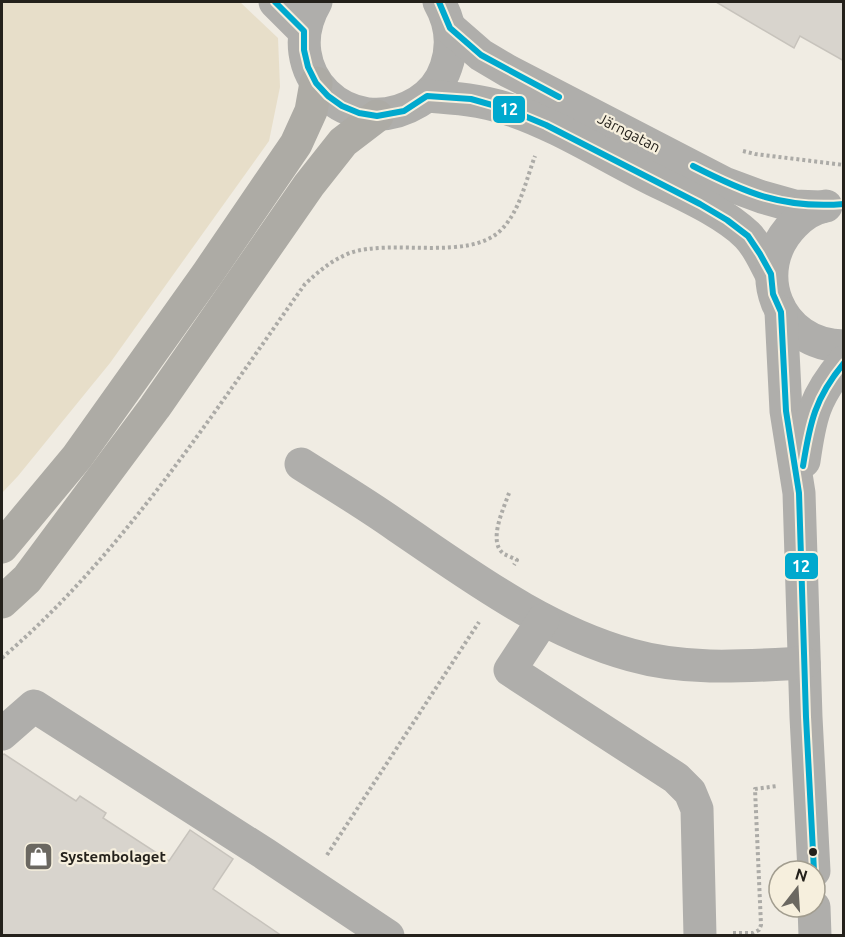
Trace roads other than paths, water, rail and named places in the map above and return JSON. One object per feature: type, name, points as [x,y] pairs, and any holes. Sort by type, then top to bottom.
[{"type":"highway","points":[[2,547],[77,457],[208,273],[296,144],[310,111],[316,83]]},
{"type":"highway","points":[[2,603],[27,579],[155,407],[309,185],[343,142],[376,116]]},
{"type":"street","points":[[275,2],[304,32]]},
{"type":"street","points":[[316,2],[309,13],[304,32],[304,50],[308,67],[316,83],[342,106],[359,113],[376,116],[404,111],[427,96],[443,77],[450,53],[444,15]]},
{"type":"street","name":"Järngatan","points":[[444,15],[481,55],[724,183],[794,206],[832,205]]},
{"type":"street","name":"Järngatan","points":[[427,96],[471,99],[510,110],[546,125],[727,220],[748,236],[771,274]]},
{"type":"street","points":[[832,205],[801,217],[785,233],[775,253],[771,274],[773,294],[781,312],[801,334],[828,346],[843,346]]},
{"type":"street","points":[[781,312],[786,411],[799,493],[812,859]]},
{"type":"street","points":[[799,493],[809,424],[815,404],[830,378],[843,362]]},
{"type":"street","points":[[301,464],[382,515],[497,594],[543,620],[596,643],[632,656],[674,664],[711,666],[804,663]]},
{"type":"street","points":[[543,620],[510,670],[676,778],[690,792],[697,809],[700,935]]},
{"type":"street","points":[[2,734],[34,706],[388,936]]},
{"type":"street","points":[[814,919],[815,936]]},
{"type":"place","name":"Systembolaget","points":[[39,857]]}]
